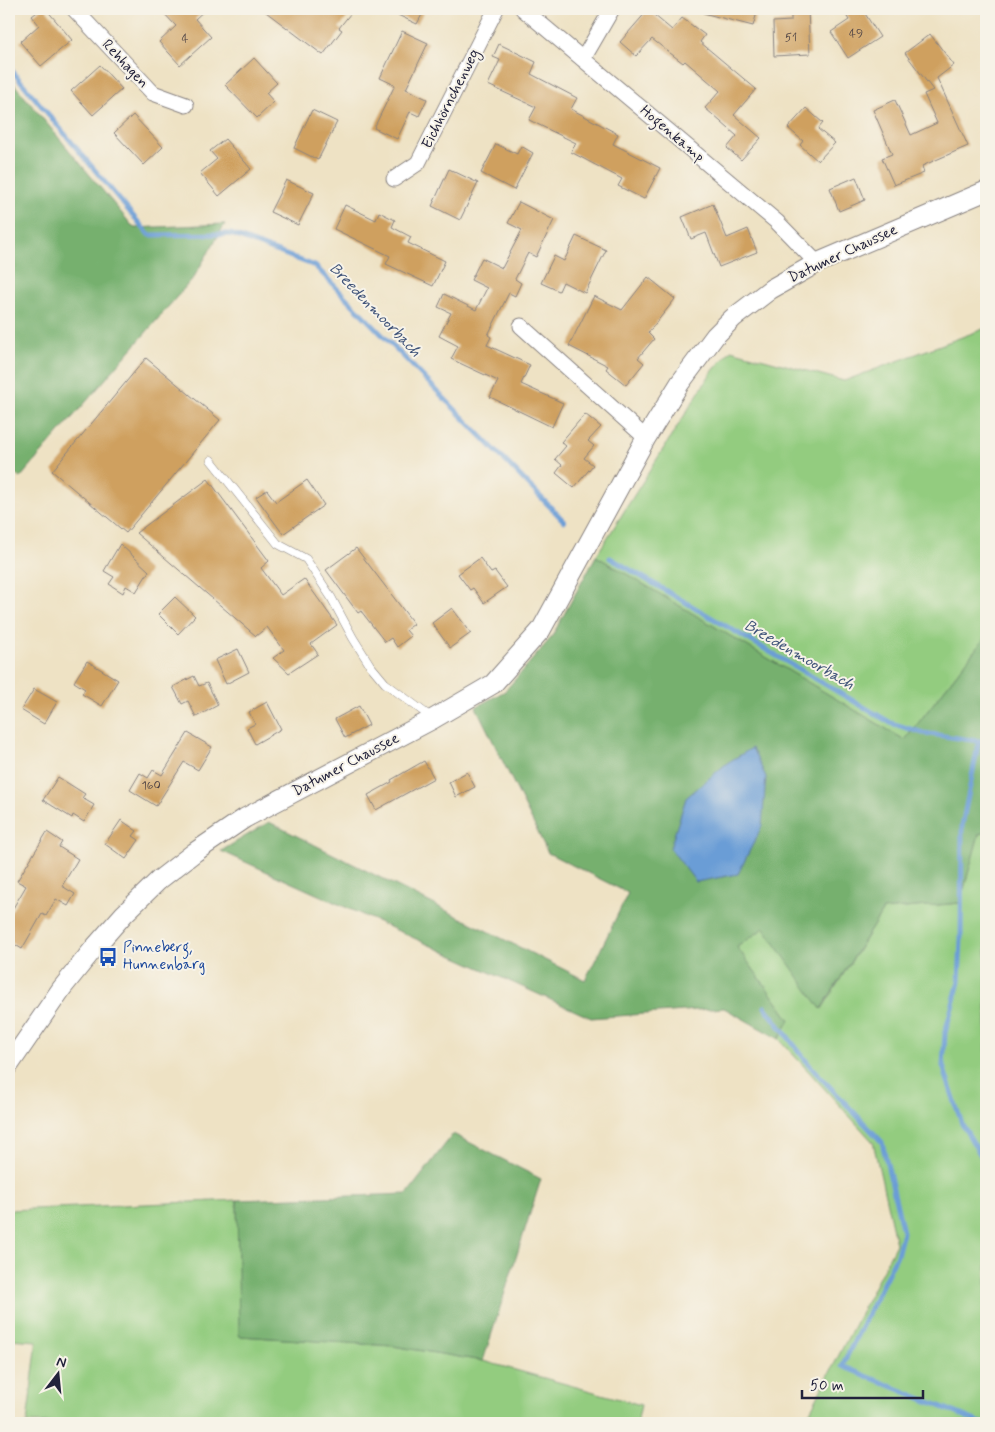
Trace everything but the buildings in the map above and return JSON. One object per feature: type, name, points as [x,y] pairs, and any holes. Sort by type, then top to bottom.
[{"type":"street","name":"Rehhagen","points":[[74,9],[153,93],[186,105]]},
{"type":"street","name":"Eichhörnchenweg","points":[[394,179],[418,163],[496,9]]},
{"type":"street","name":"Hogenkamp","points":[[523,9],[777,222],[817,263]]},
{"type":"street","points":[[583,59],[612,9]]},
{"type":"street","name":"Datumer Chaussee","points":[[9,1065],[62,988],[89,954],[124,914],[159,880],[195,852],[245,818],[434,719],[493,684],[540,630],[646,438],[680,382],[715,336],[733,318],[771,289],[817,263],[986,191]]},
{"type":"street","points":[[521,326],[646,438]]},
{"type":"lane","points":[[211,460],[278,544],[306,559],[331,597],[361,651],[385,683],[434,719]]},
{"type":"green space","points":[[9,78],[134,228],[225,224],[194,277],[20,478],[9,469]]},
{"type":"green space","points":[[986,328],[986,636],[905,740],[596,556],[711,373],[731,350],[844,381]]},
{"type":"green space","points":[[596,556],[905,740],[986,636],[986,832],[979,834],[960,903],[883,910],[821,1009],[764,928],[737,947],[790,1020],[779,1039],[724,1008],[591,1018],[221,851],[269,822],[585,980],[628,893],[548,853],[476,707],[505,691],[551,638]]},
{"type":"green space","points":[[986,832],[986,1423],[804,1423],[896,1244],[873,1142],[779,1039],[790,1020],[737,947],[764,928],[822,1009],[883,910],[960,903],[979,834]]},
{"type":"green space","points":[[453,1134],[541,1179],[483,1361],[393,1346],[239,1336],[237,1200],[407,1194]]},
{"type":"green space","points":[[237,1200],[240,1336],[393,1346],[483,1361],[641,1405],[637,1423],[27,1423],[37,1341],[9,1339],[9,1210]]},
{"type":"water","points":[[752,748],[766,777],[762,826],[738,874],[696,882],[670,848],[686,798],[727,763]]},
{"type":"waterway","name":"Breedenmoorbach","points":[[9,67],[149,235],[231,234],[315,266],[564,521]]},
{"type":"waterway","name":"Breedenmoorbach","points":[[610,558],[891,723],[923,733],[986,742]]},
{"type":"waterway","points":[[979,741],[962,826],[959,982],[945,1033],[943,1066],[962,1124],[986,1164]]},
{"type":"waterway","points":[[765,1007],[811,1067],[882,1142],[903,1232],[897,1255],[842,1366],[981,1423]]},
{"type":"place","name":"Pinneberg, Hunnenbarg","points":[[108,957]]}]
